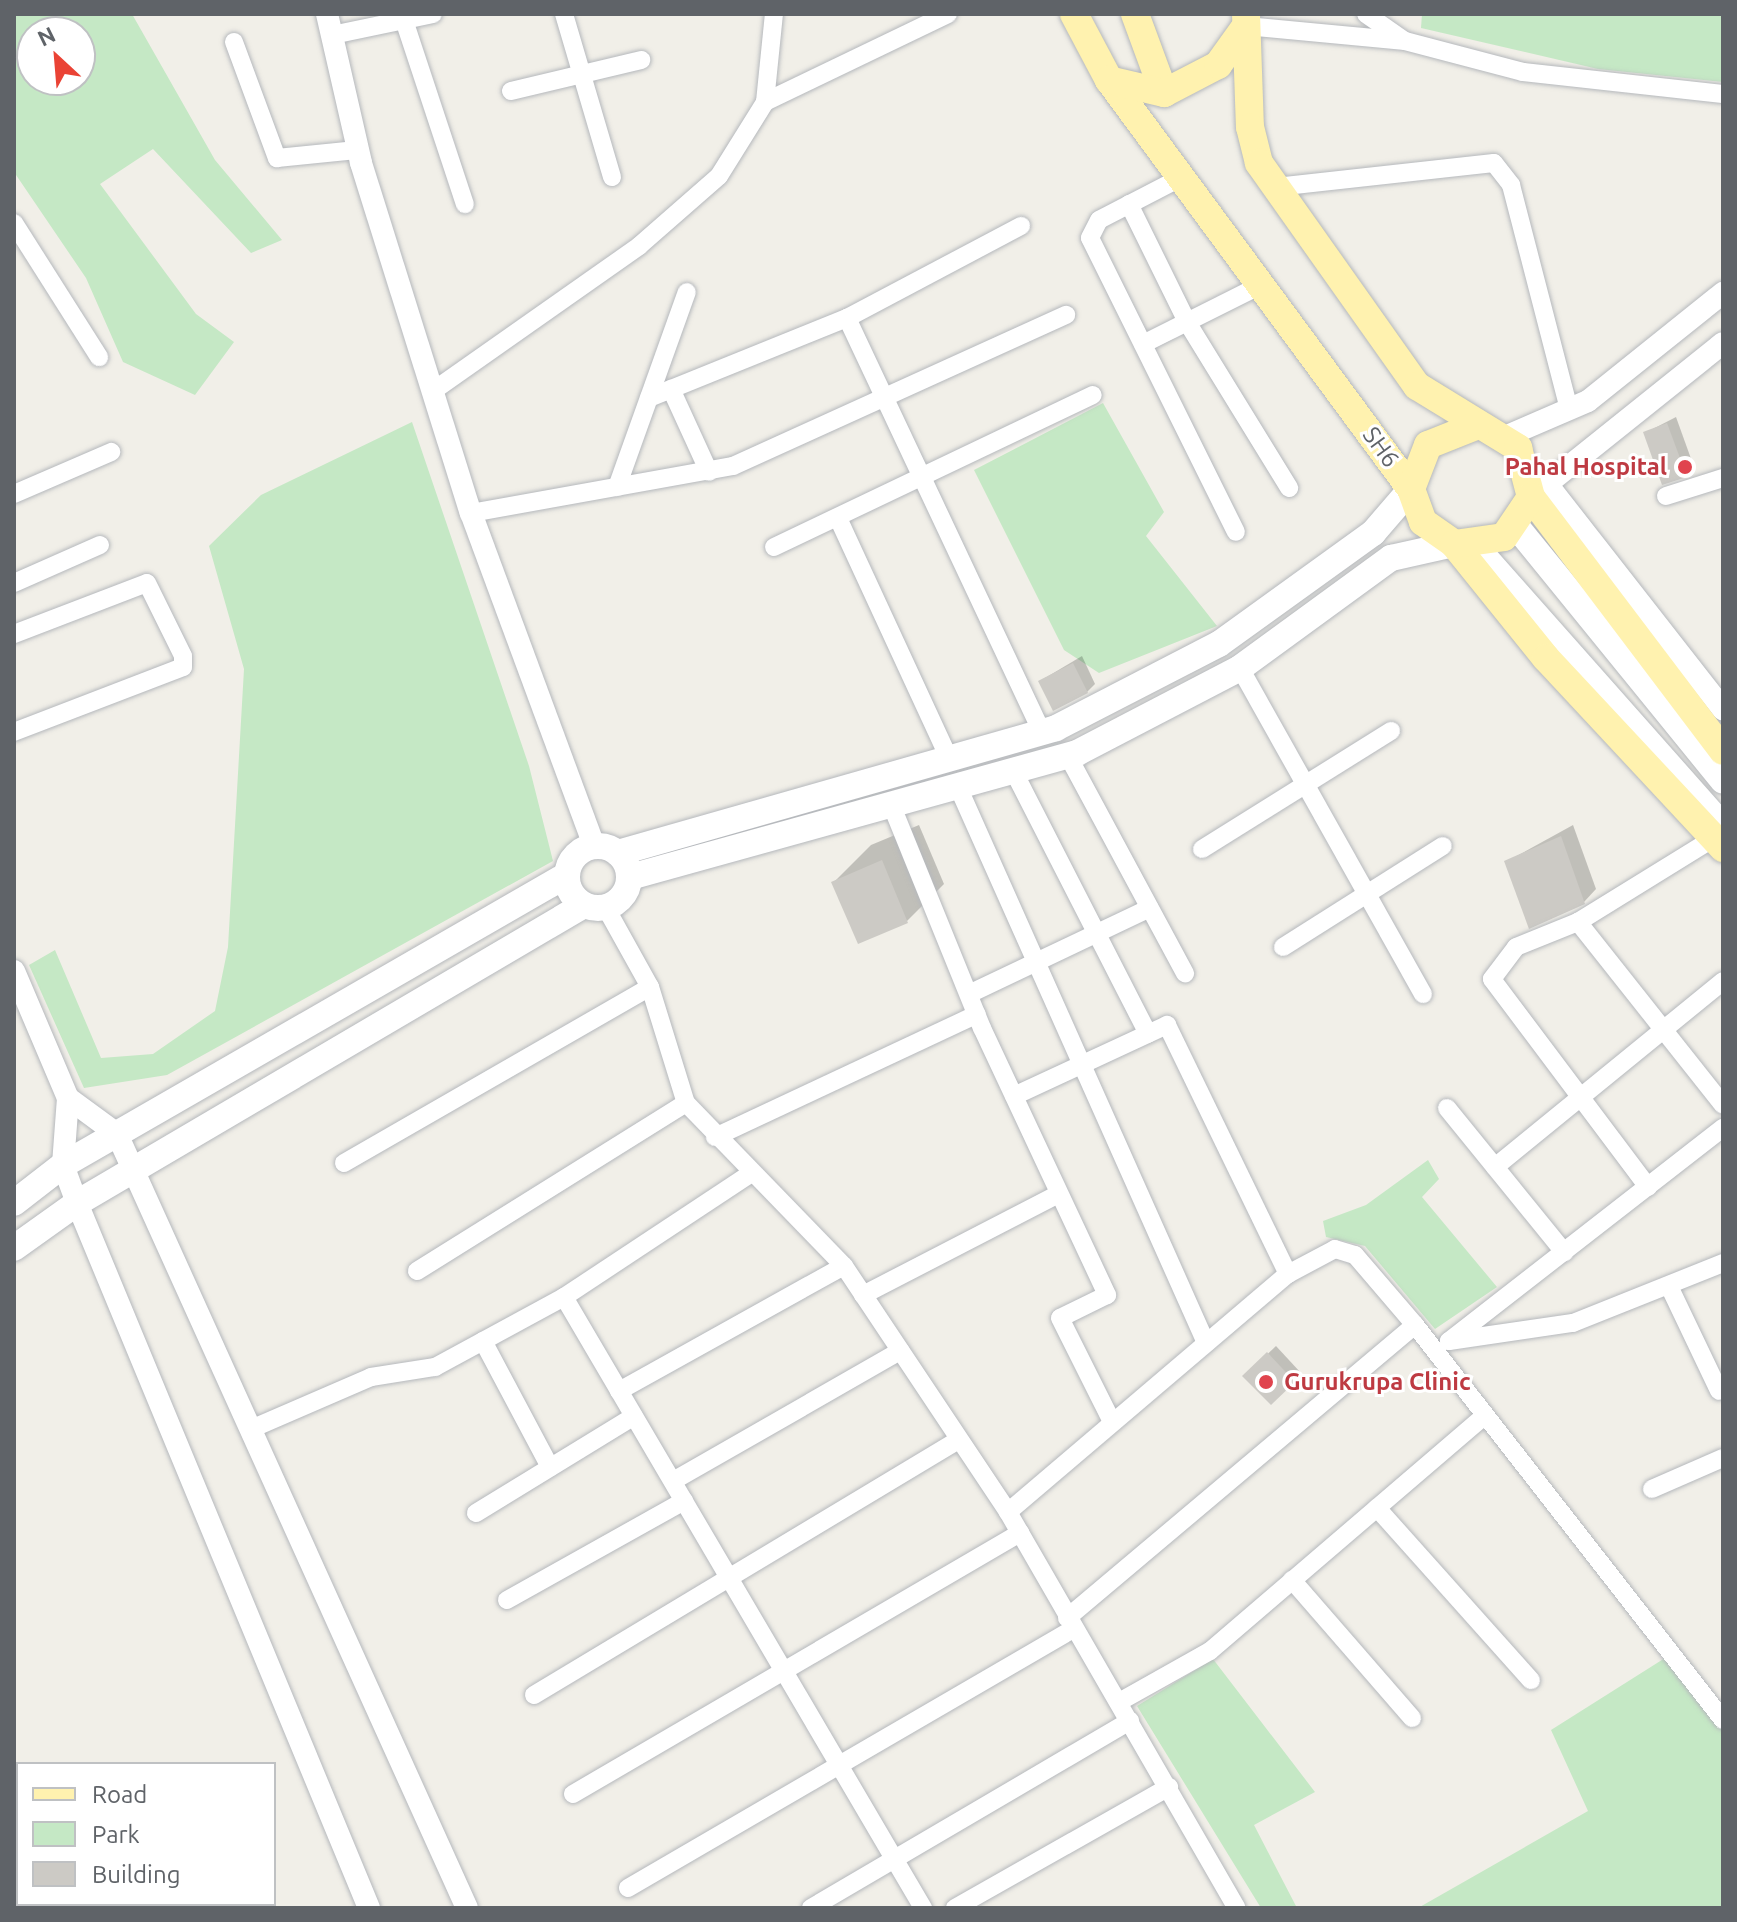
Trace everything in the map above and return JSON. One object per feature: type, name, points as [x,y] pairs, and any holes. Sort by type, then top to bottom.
[{"type":"main road","points":[[1063,14],[1086,42]]},
{"type":"main road","name":"SH6","points":[[1074,14],[1086,42],[1109,80],[1411,489],[1423,522],[1464,545],[1546,658],[1720,838]]},
{"type":"main road","points":[[1135,14],[1164,93]]},
{"type":"main road","points":[[1109,80],[1164,93],[1218,65],[1246,20]]},
{"type":"main road","points":[[1246,20],[1250,127],[1259,163],[1417,386],[1476,426],[1507,436],[1528,463],[1539,490],[1596,590],[1723,751]]},
{"type":"main road","points":[[14,1203],[63,1165],[567,875],[575,856],[1042,732],[1219,644],[1373,533],[1411,489],[1428,445],[1476,426]]},
{"type":"main road","points":[[630,877],[893,809],[1068,756],[1240,668],[1391,558],[1464,545],[1516,526],[1539,490]]},
{"type":"main road","points":[[1516,526],[1723,781]]},
{"type":"main road","points":[[606,849],[630,877]]},
{"type":"main road","points":[[567,875],[595,906]]},
{"type":"main road","points":[[14,1248],[77,1203],[595,906],[623,897],[630,877]]},
{"type":"street","points":[[433,14],[404,20],[329,24],[357,150],[471,513],[606,849]]},
{"type":"street","points":[[564,14],[612,177]]},
{"type":"street","points":[[433,391],[686,210],[747,138],[765,102],[774,14]]},
{"type":"street","points":[[765,102],[948,14]]},
{"type":"street","points":[[1366,14],[1405,41]]},
{"type":"street","points":[[404,20],[465,204]]},
{"type":"street","points":[[1246,20],[1405,41],[1523,72],[1723,94]]},
{"type":"street","points":[[234,42],[277,158],[357,150]]},
{"type":"street","points":[[511,91],[641,60]]},
{"type":"street","points":[[1276,187],[1494,163],[1511,185],[1569,410]]},
{"type":"street","points":[[1182,177],[1094,224],[1090,238],[1236,532]]},
{"type":"street","points":[[1129,204],[1187,322],[1289,488]]},
{"type":"street","points":[[14,223],[99,357]]},
{"type":"street","points":[[649,398],[847,318],[1021,226]]},
{"type":"street","points":[[1143,344],[1261,285]]},
{"type":"street","points":[[617,487],[687,292]]},
{"type":"street","points":[[1507,436],[1569,410],[1723,293]]},
{"type":"street","points":[[471,513],[709,472],[886,399],[1066,315]]},
{"type":"street","points":[[847,318],[1042,732]]},
{"type":"street","points":[[1723,343],[1539,490],[1723,709]]},
{"type":"street","points":[[671,389],[709,472]]},
{"type":"street","points":[[774,547],[1093,395]]},
{"type":"street","points":[[14,494],[111,452]]},
{"type":"street","points":[[1666,496],[1723,478]]},
{"type":"street","points":[[838,518],[949,758]]},
{"type":"street","points":[[14,583],[100,545]]},
{"type":"street","points":[[14,634],[147,583],[183,656],[183,667],[14,732]]},
{"type":"street","points":[[1240,668],[1423,994]]},
{"type":"street","points":[[1202,849],[1307,790],[1391,731]]},
{"type":"street","points":[[1068,756],[1185,973]]},
{"type":"street","points":[[1014,772],[1148,1034]]},
{"type":"street","points":[[959,789],[1039,962],[1206,1343]]},
{"type":"street","points":[[893,809],[977,1014],[1107,1295],[1060,1318],[1112,1422]]},
{"type":"street","points":[[1648,1187],[1492,979],[1516,947],[1578,922],[1720,838]]},
{"type":"street","points":[[1283,947],[1365,891],[1443,846]]},
{"type":"street","points":[[595,906],[650,987],[686,1103],[715,1137],[844,1266],[1008,1512],[1070,1624],[1169,1787],[1229,1905]]},
{"type":"street","points":[[969,994],[1150,908]]},
{"type":"street","points":[[1578,922],[1723,1105]]},
{"type":"street","points":[[14,971],[68,1098],[63,1165],[77,1203],[369,1908]]},
{"type":"street","points":[[1495,1167],[1723,981]]},
{"type":"street","points":[[344,1163],[650,987]]},
{"type":"street","points":[[715,1137],[977,1014]]},
{"type":"street","points":[[1014,1096],[1083,1067],[1167,1025],[1288,1274]]},
{"type":"street","points":[[68,1098],[117,1134],[467,1908]]},
{"type":"street","points":[[417,1271],[686,1103]]},
{"type":"street","points":[[1447,1108],[1564,1252]]},
{"type":"street","points":[[1449,1341],[1723,1128]]},
{"type":"street","points":[[251,1429],[371,1377],[435,1367],[564,1297],[751,1173]]},
{"type":"street","points":[[863,1295],[1059,1194]]},
{"type":"street","points":[[1008,1512],[1288,1274],[1335,1249],[1355,1255],[1415,1325],[1483,1417],[1723,1720]]},
{"type":"street","points":[[1427,1341],[1449,1341],[1573,1323],[1723,1263]]},
{"type":"street","points":[[619,1391],[844,1266]]},
{"type":"street","points":[[1669,1286],[1719,1391]]},
{"type":"street","points":[[564,1297],[923,1908]]},
{"type":"street","points":[[628,1888],[841,1768],[1070,1624],[1415,1325]]},
{"type":"street","points":[[483,1341],[550,1467]]},
{"type":"street","points":[[673,1481],[900,1351]]},
{"type":"street","points":[[476,1513],[634,1416]]},
{"type":"street","points":[[1119,1702],[1210,1651],[1483,1417]]},
{"type":"street","points":[[534,1695],[959,1440]]},
{"type":"street","points":[[1652,1489],[1723,1458]]},
{"type":"street","points":[[507,1600],[684,1501]]},
{"type":"street","points":[[1377,1508],[1531,1680]]},
{"type":"street","points":[[573,1794],[1020,1533]]},
{"type":"street","points":[[1292,1580],[1412,1718]]},
{"type":"street","points":[[811,1908],[1130,1721]]},
{"type":"street","points":[[955,1908],[1169,1787]]},
{"type":"green space","points":[[14,14],[132,14],[215,160],[282,240],[251,253],[153,149],[100,184],[196,314],[234,342],[195,395],[123,362],[86,278],[14,172]]},
{"type":"green space","points":[[1422,14],[1723,14],[1723,82],[1598,69],[1421,28]]},
{"type":"green space","points":[[1103,403],[1164,512],[1146,536],[1217,626],[1099,673],[1064,650],[974,470]]},
{"type":"green space","points":[[412,422],[529,766],[553,861],[167,1075],[84,1088],[29,965],[55,950],[101,1058],[153,1054],[215,1011],[228,947],[244,669],[209,546],[261,495]]},
{"type":"green space","points":[[1428,1160],[1439,1179],[1422,1197],[1497,1287],[1435,1329],[1365,1246],[1326,1237],[1323,1221],[1366,1205]]},
{"type":"green space","points":[[1665,1658],[1723,1731],[1723,1908],[1418,1908],[1588,1811],[1551,1730]]},
{"type":"green space","points":[[1213,1659],[1315,1792],[1254,1825],[1297,1908],[1261,1908],[1137,1706]]},
{"type":"green space","points":[[16,1870],[16,1906],[185,1908],[14,1908]]},
{"type":"building","points":[[1667,423],[1687,477],[1662,485],[1643,432]]},
{"type":"building","points":[[1073,663],[1088,693],[1053,711],[1038,681]]},
{"type":"building","points":[[1561,836],[1585,904],[1529,929],[1504,861]]},
{"type":"building","points":[[882,860],[908,923],[858,944],[831,882]]},
{"type":"building","points":[[1267,1352],[1295,1382],[1271,1405],[1242,1376]]},
{"type":"place","name":"Pahal Hospital","points":[[1685,467]]},
{"type":"place","name":"Gurukrupa Clinic","points":[[1266,1382]]}]
